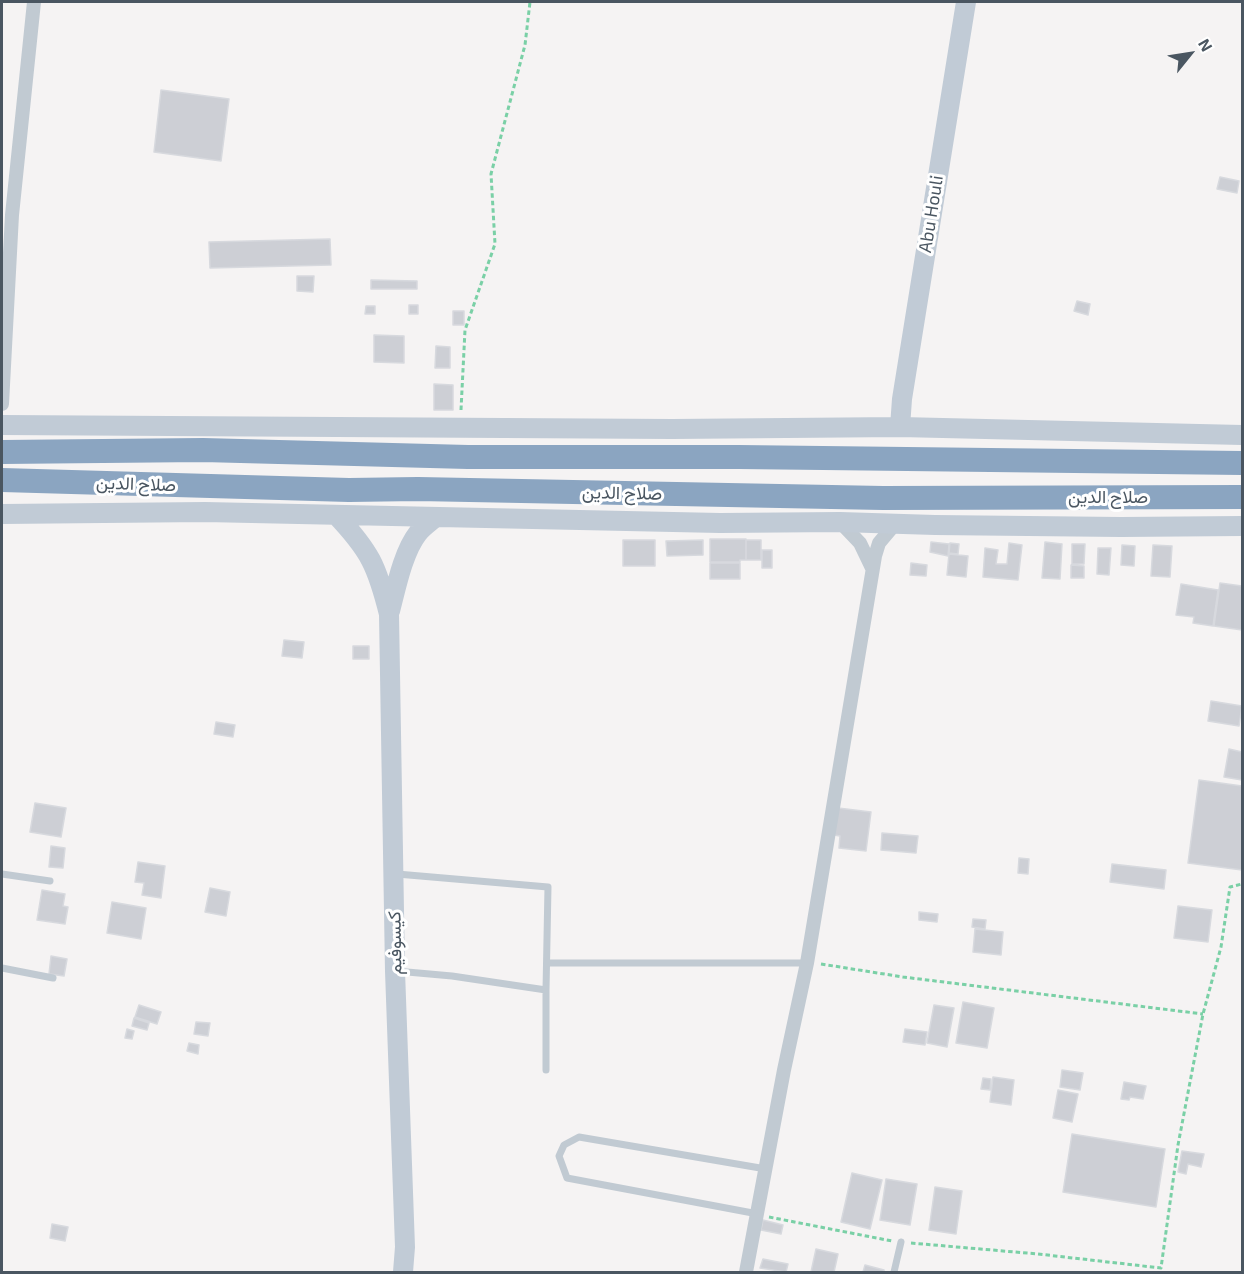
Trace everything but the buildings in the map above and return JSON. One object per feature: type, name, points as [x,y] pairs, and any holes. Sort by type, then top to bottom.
[{"type":"highway","name":"صلاح الدين","points":[[2,452],[203,450],[468,457],[761,457],[1242,463]]},
{"type":"highway","name":"صلاح الدين","points":[[2,480],[349,490],[418,489],[883,498],[1242,497]]},
{"type":"main road","name":"Abu Houli","points":[[900,428],[903,387],[966,2]]},
{"type":"main road","points":[[2,425],[900,428],[1242,435]]},
{"type":"main road","points":[[2,514],[205,512],[720,523],[1242,526]]},
{"type":"main road","name":"كيسوفيم","points":[[336,515],[368,552],[380,577],[389,614],[395,971],[405,1247],[403,1272]]},
{"type":"main road","name":"كيسوفيم","points":[[389,614],[400,573],[413,541],[418,532],[436,517]]},
{"type":"street","points":[[2,404],[7,215],[34,2]]},
{"type":"street","points":[[840,522],[860,543],[873,568]]},
{"type":"street","points":[[746,1272],[784,1070],[807,963],[873,568],[879,543],[895,524]]},
{"type":"lane","points":[[2,874],[50,881]]},
{"type":"lane","points":[[393,874],[549,887],[546,1070]]},
{"type":"lane","points":[[547,963],[807,963]]},
{"type":"lane","points":[[2,968],[53,978]]},
{"type":"lane","points":[[395,971],[452,976],[546,990]]},
{"type":"lane","points":[[758,1214],[567,1178],[559,1156],[564,1145],[579,1137],[766,1168]]},
{"type":"lane","points":[[894,1272],[901,1242]]},
{"type":"path","points":[[464,427],[460,403],[465,330],[495,244],[491,174],[525,45],[530,2]]},
{"type":"path","points":[[758,1214],[901,1242],[1161,1268],[1178,1146],[1203,1014],[1221,947],[1230,886],[1242,884]]},
{"type":"path","points":[[807,963],[1203,1014]]}]
